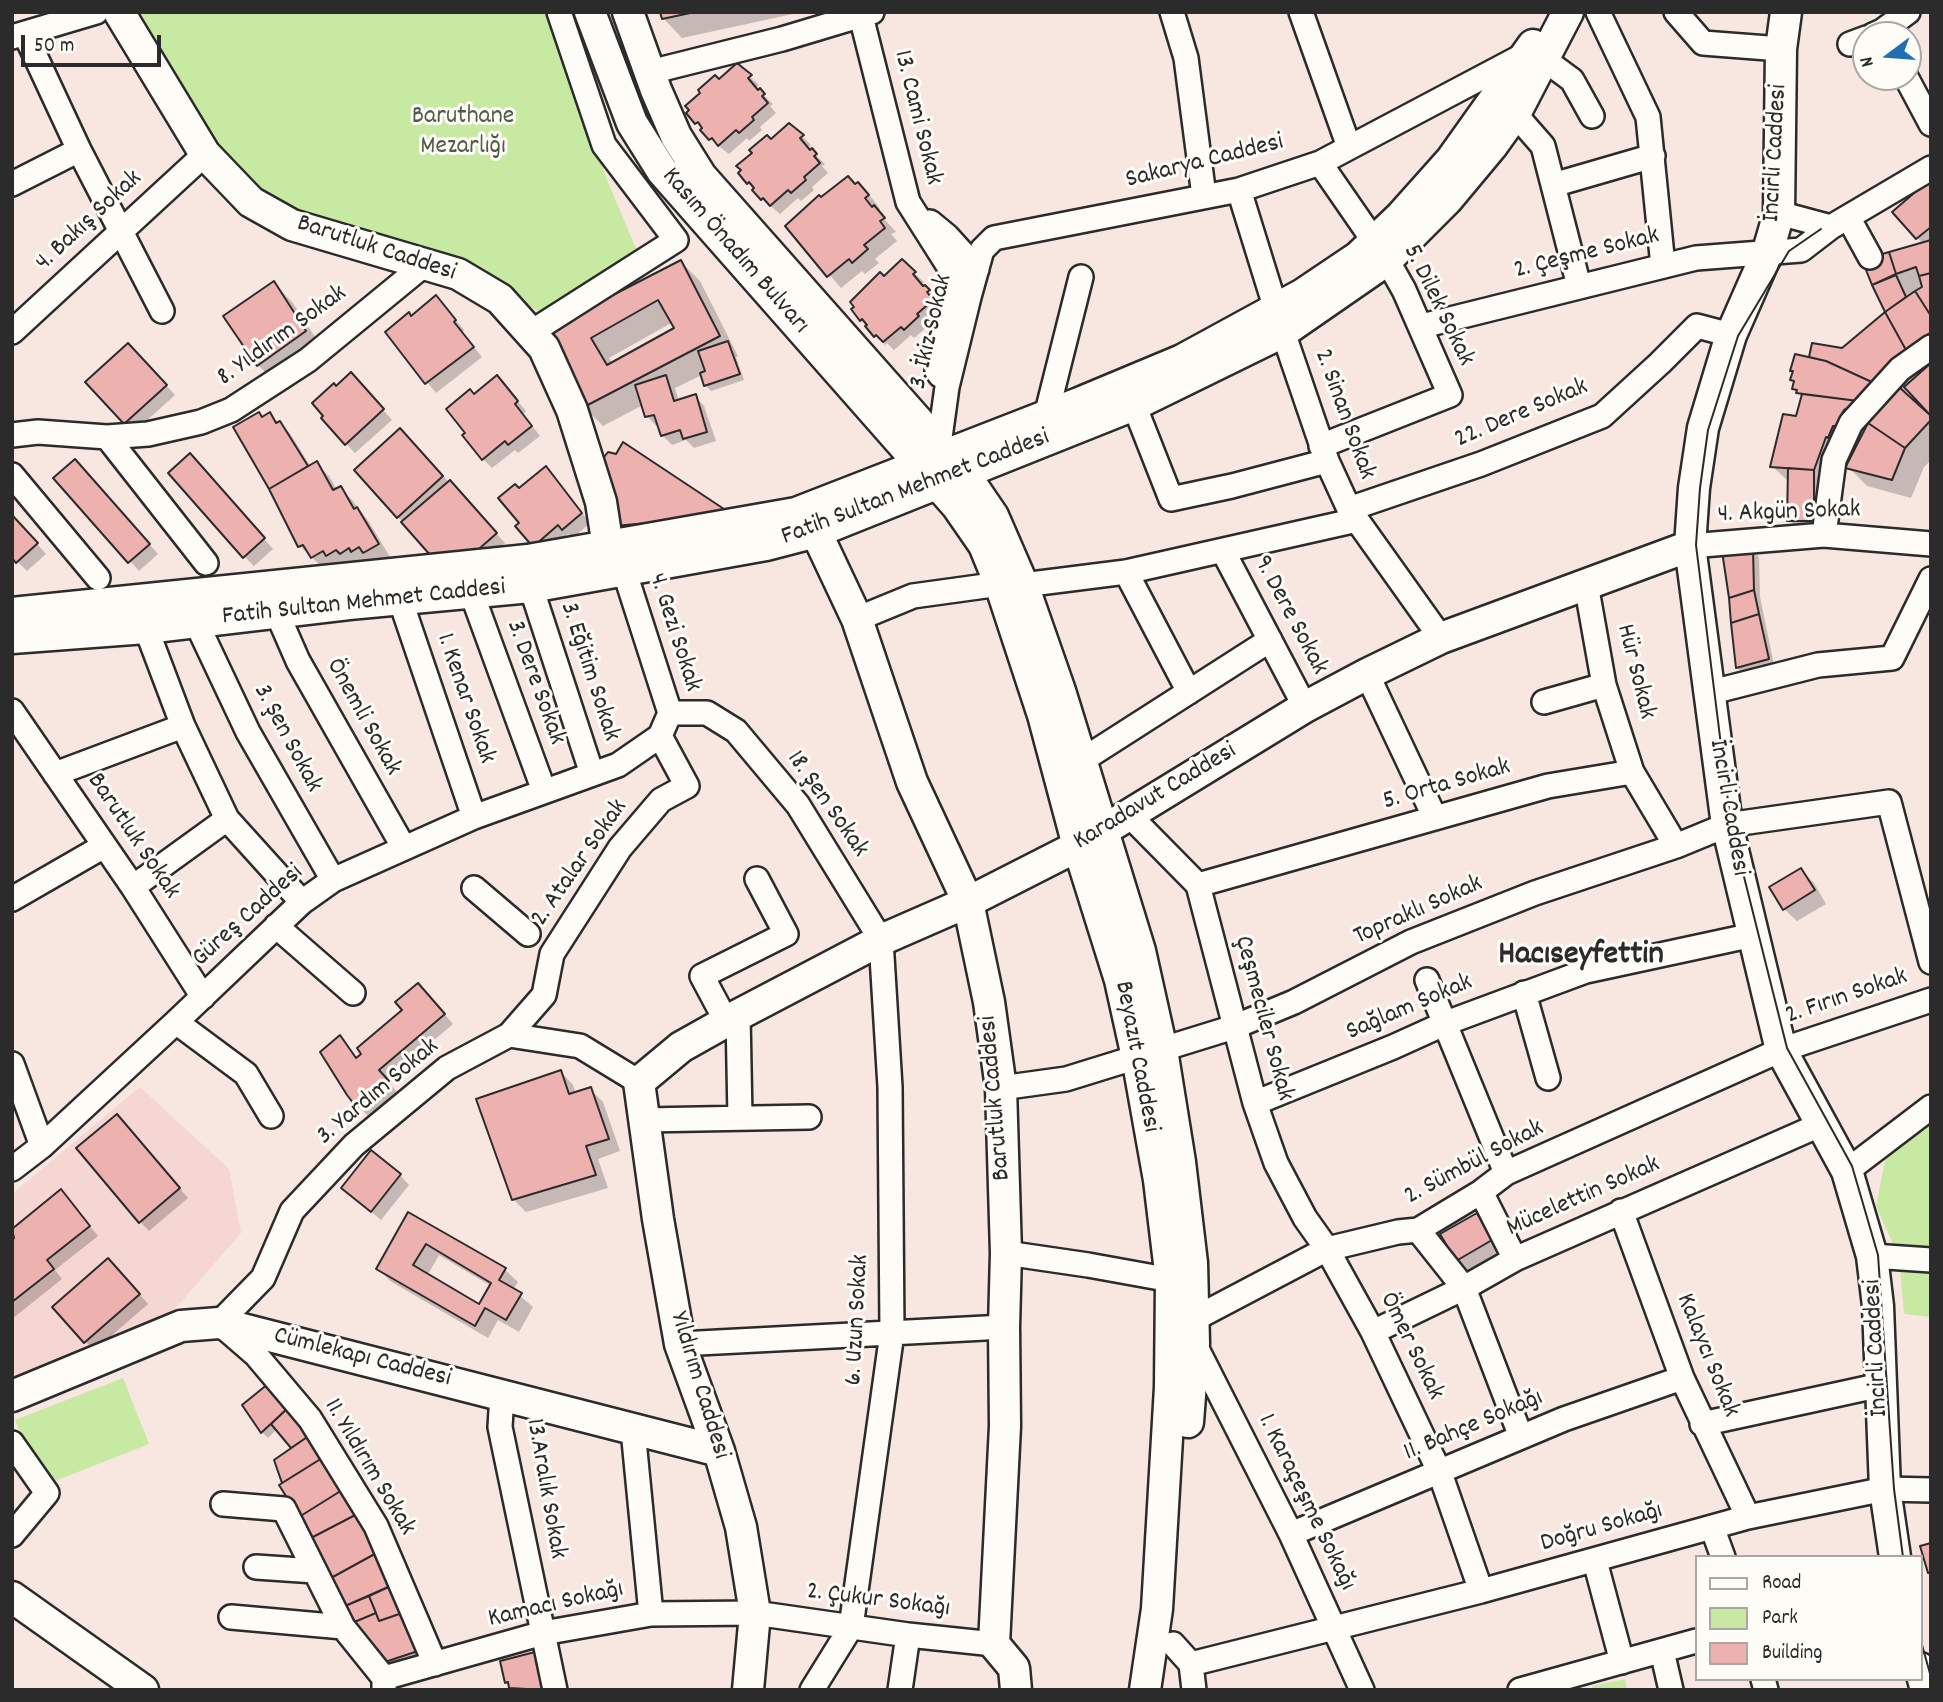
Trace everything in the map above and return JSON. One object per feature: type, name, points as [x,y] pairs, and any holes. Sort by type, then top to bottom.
[{"type":"main road","name":"Barutluk Caddesi","points":[[119,12],[205,154],[251,202],[292,225],[458,274],[500,299],[544,348],[572,410],[616,558]]},
{"type":"main road","name":"Kasım Önadım Bulvarı","points":[[590,12],[632,123],[662,171],[941,464]]},
{"type":"main road","name":"Kasım Önadım Bulvarı","points":[[628,12],[676,136],[701,176],[941,464]]},
{"type":"main road","points":[[1777,12],[1781,50]]},
{"type":"main road","points":[[1781,50],[1786,12]]},
{"type":"main road","name":"Fatih Sultan Mehmet Caddesi","points":[[1381,251],[1451,160],[1537,56],[1565,16]]},
{"type":"main road","name":"İncirli Caddesi","points":[[1781,50],[1779,214],[1768,251],[1731,335],[1703,428],[1694,488],[1690,545],[1727,825],[1781,1050],[1847,1171],[1872,1256],[1878,1306],[1885,1489],[1895,1555]]},
{"type":"main road","name":"Fatih Sultan Mehmet Caddesi","points":[[12,638],[146,628],[531,587],[616,558],[796,513],[941,464],[1134,405],[1279,321],[1336,272],[1381,251],[1447,200],[1515,114],[1537,56]]},
{"type":"main road","name":"Fatih Sultan Mehmet Caddesi","points":[[12,612],[528,560],[616,558],[766,545],[816,532],[941,464],[1046,416],[1279,321]]},
{"type":"main road","name":"Beyazıt Caddesi","points":[[941,464],[993,516],[1043,715],[1090,839],[1140,951],[1159,1180],[1171,1280],[1170,1387],[1162,1539],[1157,1609],[1145,1690]]},
{"type":"main road","name":"Barutluk Caddesi","points":[[816,532],[857,619],[912,782],[968,902],[989,1002],[1001,1088],[1006,1253],[1005,1426],[994,1644]]},
{"type":"main road","name":"Karadavut Caddesi","points":[[639,1082],[681,1047],[732,1018],[881,940],[968,902],[1090,839],[1305,707],[1367,674],[1441,638],[1690,545]]},
{"type":"main road","name":"Beyazıt Caddesi","points":[[1012,584],[1060,691],[1081,761],[1090,839]]},
{"type":"main road","name":"Beyazıt Caddesi","points":[[1149,1054],[1181,1161],[1192,1263],[1194,1331],[1182,1654],[1164,1690]]},
{"type":"main road","name":"Yıldırım Caddesi","points":[[639,1082],[658,1219],[680,1344],[719,1451],[741,1527],[755,1614],[748,1690]]},
{"type":"main road","name":"Cümlekapı Caddesi","points":[[12,1396],[181,1326],[219,1323],[719,1451]]},
{"type":"main road","points":[[12,1597],[143,1690]]},
{"type":"main road","points":[[994,1644],[1014,1668],[1016,1690]]},
{"type":"street","points":[[96,12],[18,35],[162,311]]},
{"type":"street","points":[[530,333],[676,240],[604,145],[559,12]]},
{"type":"street","points":[[1172,12],[1186,58],[1204,196]]},
{"type":"street","points":[[1301,12],[1349,147]]},
{"type":"street","points":[[1598,12],[1648,117],[1663,266]]},
{"type":"street","points":[[1676,12],[1703,43],[1781,50]]},
{"type":"street","points":[[650,72],[782,39],[865,13]]},
{"type":"street","name":"13. Cami Sokak","points":[[865,13],[908,202],[953,273],[959,292],[941,341],[937,371],[947,387]]},
{"type":"street","points":[[1537,56],[1572,80],[1592,116]]},
{"type":"street","name":"Sakarya Caddesi","points":[[994,238],[1239,190],[1320,163],[1537,56]]},
{"type":"street","points":[[1913,91],[1931,124]]},
{"type":"street","points":[[1515,114],[1543,146],[1579,286]]},
{"type":"street","points":[[12,184],[79,150]]},
{"type":"street","name":"4. Bakış Sokak","points":[[12,332],[205,154]]},
{"type":"street","points":[[1553,185],[1653,156]]},
{"type":"street","name":"5. Dilek Sokak","points":[[1320,163],[1381,251],[1422,326],[1450,395],[1324,454]]},
{"type":"street","name":"2. Çeşme Sokak","points":[[1422,326],[1696,258],[1801,250],[1840,222],[1931,169]]},
{"type":"street","name":"2. Sinan Sokak","points":[[1239,190],[1324,454],[1353,514],[1441,638]]},
{"type":"street","points":[[908,202],[947,236],[976,269]]},
{"type":"street","points":[[1779,214],[1840,222],[1870,257]]},
{"type":"street","name":"3. İkiz Sokak","points":[[941,464],[947,387],[976,269],[982,250],[994,238]]},
{"type":"street","name":"8. Yıldırım Sokak","points":[[12,435],[38,432],[107,437],[148,434],[201,422],[231,410],[308,360],[425,264]]},
{"type":"street","points":[[1046,416],[1082,277]]},
{"type":"street","name":"22. Dere Sokak","points":[[857,619],[913,596],[1126,572],[1223,551],[1353,514],[1602,416],[1697,326],[1731,335]]},
{"type":"street","points":[[1824,536],[1834,460],[1852,423],[1900,369],[1931,346]]},
{"type":"street","points":[[1134,405],[1171,499],[1232,486],[1324,454]]},
{"type":"street","points":[[107,437],[206,563]]},
{"type":"street","points":[[12,475],[98,578]]},
{"type":"street","name":"4. Akgün Sokak","points":[[1690,545],[1824,536],[1931,544]]},
{"type":"street","name":"9. Dere Sokak","points":[[1223,551],[1305,707]]},
{"type":"street","name":"4. Gezi Sokak","points":[[616,558],[670,713]]},
{"type":"street","points":[[1126,572],[1189,692]]},
{"type":"street","points":[[1708,693],[1818,665],[1892,658],[1931,579]]},
{"type":"street","name":"Hür Sokak","points":[[1586,584],[1604,685],[1632,772]]},
{"type":"street","name":"3. Eğitim Sokak","points":[[531,587],[592,774]]},
{"type":"street","name":"3. Dere Sokak","points":[[472,594],[544,791]]},
{"type":"street","name":"1. Kenar Sokak","points":[[400,599],[474,817]]},
{"type":"street","name":"Önemli Sokak","points":[[276,613],[298,661],[404,848]]},
{"type":"street","name":"3. Şen Sokak","points":[[196,622],[248,732],[333,880]]},
{"type":"street","points":[[146,628],[183,726],[227,819],[302,902]]},
{"type":"street","points":[[1081,761],[1270,640]]},
{"type":"street","points":[[1367,674],[1435,818]]},
{"type":"street","points":[[1544,702],[1604,685]]},
{"type":"street","name":"Barutluk Sokak","points":[[12,711],[133,887],[203,997]]},
{"type":"street","points":[[660,736],[670,713]]},
{"type":"street","name":"18. Şen Sokak","points":[[670,713],[707,713],[736,731],[798,805],[881,940]]},
{"type":"street","points":[[55,774],[183,726]]},
{"type":"street","name":"Güreş Caddesi","points":[[12,1169],[42,1146],[302,902],[333,880],[474,817],[618,765],[660,736]]},
{"type":"street","name":"2. Atalar Sokak","points":[[509,1035],[544,995],[552,954],[620,848],[661,800],[687,786],[660,736]]},
{"type":"street","points":[[1632,772],[1676,846]]},
{"type":"street","name":"5. Orta Sokak","points":[[1198,886],[1548,786],[1632,772]]},
{"type":"street","name":"Topraklı Sokak","points":[[1001,1088],[1066,1079],[1234,1027],[1294,1002],[1411,942],[1535,893],[1676,846],[1727,825],[1889,802],[1931,962]]},
{"type":"street","name":"Çeşmeciler Sokak","points":[[1130,816],[1198,886],[1255,1103],[1276,1163],[1305,1218],[1327,1249]]},
{"type":"street","points":[[133,887],[227,819]]},
{"type":"street","points":[[12,899],[104,846]]},
{"type":"street","points":[[740,1118],[732,1018],[702,976],[786,933],[757,879]]},
{"type":"street","name":"2. Atalar Sokak","points":[[474,888],[528,934]]},
{"type":"street","points":[[276,926],[353,993]]},
{"type":"street","name":"Sağlam Sokak","points":[[1255,1103],[1446,1023],[1586,971],[1753,935]]},
{"type":"street","name":"6. Uzun Sokak","points":[[812,1690],[851,1627],[892,1333],[890,1087],[881,940]]},
{"type":"street","points":[[1427,980],[1507,1173]]},
{"type":"street","points":[[1524,993],[1548,1078]]},
{"type":"street","name":"2. Fırın Sokak","points":[[1781,1050],[1931,1000]]},
{"type":"street","points":[[176,1022],[246,1074],[271,1116]]},
{"type":"street","points":[[509,1035],[580,1046],[639,1082]]},
{"type":"street","name":"3. Yardım Sokak","points":[[219,1323],[264,1278],[292,1211],[354,1145],[447,1068],[509,1035]]},
{"type":"street","name":"2. Sümbül Sokak","points":[[1194,1331],[1327,1249],[1398,1232],[1418,1230],[1507,1173],[1781,1050]]},
{"type":"street","points":[[12,1064],[42,1146]]},
{"type":"street","points":[[1847,1171],[1931,1107]]},
{"type":"street","points":[[644,1120],[809,1118]]},
{"type":"street","name":"Mücelettin Sokak","points":[[1373,1332],[1464,1288],[1515,1259],[1822,1124]]},
{"type":"street","points":[[1481,1192],[1515,1259]]},
{"type":"street","name":"Kalaycı Sokak","points":[[1620,1211],[1682,1378],[1748,1517]]},
{"type":"street","points":[[1418,1230],[1464,1288],[1521,1437]]},
{"type":"street","name":"Ömer Sokak","points":[[1327,1249],[1373,1332],[1440,1473],[1481,1591]]},
{"type":"street","points":[[1006,1253],[1171,1280]]},
{"type":"street","points":[[1872,1256],[1931,1260]]},
{"type":"street","name":"11. Yıldırım Sokak","points":[[219,1323],[256,1355],[310,1419],[376,1526],[435,1664]]},
{"type":"street","points":[[680,1344],[1004,1327]]},
{"type":"street","name":"1. Karaçeşme Sokağı","points":[[1194,1331],[1362,1690]]},
{"type":"street","name":"11. Bahçe Sokağı","points":[[1291,1534],[1564,1419],[1682,1378]]},
{"type":"street","points":[[1702,1424],[1881,1385]]},
{"type":"street","name":"13.Aralık Sokak","points":[[502,1394],[500,1427],[555,1690]]},
{"type":"street","points":[[633,1430],[651,1614]]},
{"type":"street","points":[[12,1443],[47,1493],[12,1535]]},
{"type":"street","name":"Doğru Sokağı","points":[[1182,1654],[1335,1629],[1595,1561],[1748,1517],[1885,1489],[1931,1490]]},
{"type":"street","points":[[223,1504],[284,1509],[343,1628],[384,1684]]},
{"type":"street","points":[[1712,1527],[1722,1555]]},
{"type":"street","points":[[1595,1561],[1622,1662]]},
{"type":"street","points":[[256,1567],[315,1571]]},
{"type":"street","name":"Kamacı Sokağı","points":[[384,1684],[435,1664],[543,1633],[651,1614],[755,1614]]},
{"type":"street","name":"2. Çukur Sokağı","points":[[755,1614],[994,1644]]},
{"type":"street","points":[[231,1617],[343,1628]]},
{"type":"street","points":[[900,1690],[908,1635]]},
{"type":"street","points":[[1520,1690],[1694,1642]]},
{"type":"street","points":[[1662,1651],[1671,1690]]},
{"type":"street","points":[[1182,1654],[1194,1690]]},
{"type":"shaded area","points":[[140,1087],[229,1169],[241,1233],[181,1302],[149,1330],[12,1386],[12,1194]]},
{"type":"green space","name":"Baruthane Mezarlığı","points":[[143,12],[550,12],[607,180],[637,251],[541,312],[501,293],[447,253],[285,211],[209,148],[128,15]]},
{"type":"green space","points":[[1931,1122],[1931,1317],[1904,1314],[1899,1257],[1876,1206],[1886,1156]]},
{"type":"green space","points":[[123,1378],[149,1444],[42,1486],[15,1420]]},
{"type":"green space","points":[[1625,1679],[1627,1690],[1593,1690],[1592,1686]]},
{"type":"building","points":[[660,12],[695,12],[662,19]]},
{"type":"building","points":[[737,63],[752,75],[748,78],[765,94],[762,96],[768,103],[739,133],[736,130],[718,146],[700,130],[702,128],[698,122],[695,124],[686,113],[689,110],[685,106],[715,75],[719,79]]},
{"type":"building","points":[[789,123],[804,135],[800,138],[817,154],[814,156],[820,163],[791,193],[788,190],[770,206],[752,190],[754,188],[738,173],[741,170],[736,166],[752,153],[749,150],[767,135],[771,139]]},
{"type":"building","points":[[848,176],[855,184],[858,182],[869,195],[865,198],[885,218],[880,221],[885,228],[864,245],[868,249],[852,263],[849,259],[827,277],[785,226],[819,195],[821,197]]},
{"type":"building","points":[[1928,181],[1931,184],[1931,227],[1916,239],[1892,212]]},
{"type":"building","points":[[1931,240],[1931,273],[1919,276],[1916,267],[1896,274],[1889,252]]},
{"type":"building","points":[[1889,252],[1896,274],[1872,285],[1862,260]]},
{"type":"building","points":[[902,259],[916,272],[913,274],[923,286],[930,290],[927,292],[933,300],[904,330],[901,327],[883,342],[876,335],[874,337],[862,319],[860,321],[851,309],[854,307],[850,302],[880,272],[884,276]]},
{"type":"building","points":[[681,260],[720,336],[582,408],[543,331]],"holes":[[[658,300],[674,328],[607,365],[591,338]]]},
{"type":"building","points":[[1931,273],[1931,316],[1915,291],[1922,287],[1919,276]]},
{"type":"building","points":[[1896,275],[1906,297],[1885,312],[1872,285]]},
{"type":"building","points":[[274,281],[306,331],[257,366],[223,316]]},
{"type":"building","points":[[1915,291],[1931,316],[1931,332],[1906,350],[1885,312]]},
{"type":"building","points":[[436,295],[474,347],[425,384],[385,332],[409,312],[411,316]]},
{"type":"building","points":[[1885,312],[1906,350],[1874,383],[1826,361],[1809,357],[1812,343],[1842,348]]},
{"type":"building","points":[[728,341],[740,374],[704,386],[700,373],[705,371],[698,351]]},
{"type":"building","points":[[128,343],[167,385],[124,424],[85,382]]},
{"type":"building","points":[[1795,354],[1826,361],[1874,383],[1858,401],[1796,393],[1797,390],[1792,389],[1794,381],[1790,380]]},
{"type":"building","points":[[1931,363],[1931,416],[1904,387]]},
{"type":"building","points":[[351,372],[384,409],[345,445],[321,418],[323,416],[312,403]]},
{"type":"building","points":[[497,375],[518,401],[515,404],[532,426],[508,445],[505,441],[482,460],[446,409],[470,389],[474,394]]},
{"type":"building","points":[[666,375],[674,401],[696,394],[707,432],[683,439],[680,430],[661,436],[654,415],[645,417],[635,385]]},
{"type":"building","points":[[1899,387],[1931,416],[1931,420],[1905,448],[1868,423]]},
{"type":"building","points":[[1802,394],[1858,401],[1844,410],[1836,426],[1833,426],[1814,470],[1770,467],[1783,414],[1796,416]]},
{"type":"building","points":[[259,412],[262,417],[270,412],[276,423],[280,421],[308,466],[269,489],[233,427]]},
{"type":"building","points":[[1868,423],[1905,448],[1892,480],[1845,468]]},
{"type":"building","points":[[400,428],[443,476],[397,518],[354,470]]},
{"type":"building","points":[[623,442],[727,511],[706,518],[614,526],[596,457],[604,457],[608,452],[616,454]]},
{"type":"building","points":[[190,453],[265,538],[243,558],[168,473]]},
{"type":"building","points":[[75,459],[150,544],[128,563],[53,478]]},
{"type":"building","points":[[317,461],[333,490],[341,486],[379,544],[363,553],[359,547],[351,552],[349,548],[340,554],[336,550],[326,556],[323,551],[311,558],[303,545],[298,547],[269,489]]},
{"type":"building","points":[[546,466],[582,513],[562,530],[558,525],[533,547],[515,526],[519,523],[498,498],[515,484],[519,488]]},
{"type":"building","points":[[1788,468],[1814,470],[1814,521],[1787,521]]},
{"type":"building","points":[[450,480],[497,533],[471,556],[467,551],[461,557],[441,560],[435,553],[431,556],[401,522]]},
{"type":"building","points":[[12,515],[38,543],[16,563],[12,558]]},
{"type":"building","points":[[1753,549],[1754,590],[1729,598],[1722,551]]},
{"type":"building","points":[[1754,590],[1759,614],[1731,623],[1729,598]]},
{"type":"building","points":[[1759,614],[1769,659],[1736,668],[1731,623]]},
{"type":"building","points":[[1801,868],[1815,890],[1783,910],[1769,887]]},
{"type":"building","points":[[418,983],[445,1014],[379,1070],[389,1081],[357,1108],[320,1052],[340,1035],[356,1058],[361,1054],[357,1048],[402,1010],[395,1002]]},
{"type":"building","points":[[561,1070],[569,1094],[591,1087],[609,1139],[586,1146],[596,1175],[512,1200],[476,1099]]},
{"type":"building","points":[[117,1114],[180,1188],[139,1223],[76,1148]]},
{"type":"building","points":[[371,1150],[401,1174],[371,1212],[341,1188]]},
{"type":"building","points":[[61,1189],[90,1226],[47,1260],[54,1269],[12,1302],[12,1229]]},
{"type":"building","points":[[408,1212],[506,1268],[499,1280],[522,1293],[506,1320],[485,1308],[475,1326],[376,1269]],"holes":[[[426,1244],[491,1283],[479,1304],[413,1265]]]},
{"type":"building","points":[[1477,1213],[1492,1240],[1456,1261],[1440,1234]]},
{"type":"building","points":[[108,1258],[140,1294],[84,1343],[52,1307]]},
{"type":"building","points":[[274,1379],[290,1406],[261,1433],[242,1405]]},
{"type":"building","points":[[290,1406],[313,1433],[291,1448],[271,1424]]},
{"type":"building","points":[[313,1433],[327,1455],[282,1483],[274,1460]]},
{"type":"building","points":[[327,1455],[347,1487],[299,1517],[279,1485]]},
{"type":"building","points":[[347,1487],[363,1511],[311,1538],[299,1517]]},
{"type":"building","points":[[363,1511],[382,1550],[331,1578],[311,1538]]},
{"type":"building","points":[[1931,1543],[1931,1572],[1928,1573],[1920,1546]]},
{"type":"building","points":[[382,1550],[395,1584],[345,1606],[331,1578]]},
{"type":"building","points":[[395,1584],[408,1611],[379,1621],[369,1596]]},
{"type":"building","points":[[369,1596],[376,1613],[352,1623],[345,1606]]},
{"type":"building","points":[[408,1611],[421,1650],[382,1663],[352,1623],[376,1613],[379,1621]]},
{"type":"building","points":[[535,1652],[544,1690],[509,1688],[508,1682],[505,1683],[500,1661]]},
{"type":"tram line","points":[[1821,229],[1789,251],[1738,336],[1708,430],[1696,545],[1731,825],[1787,1048],[1852,1166],[1878,1255],[1894,1489],[1903,1555]]},
{"type":"tram line","points":[[1922,1645],[1931,1677]]},
{"type":"district","name":"Hacıseyfettin","points":[[1581,957]]}]
